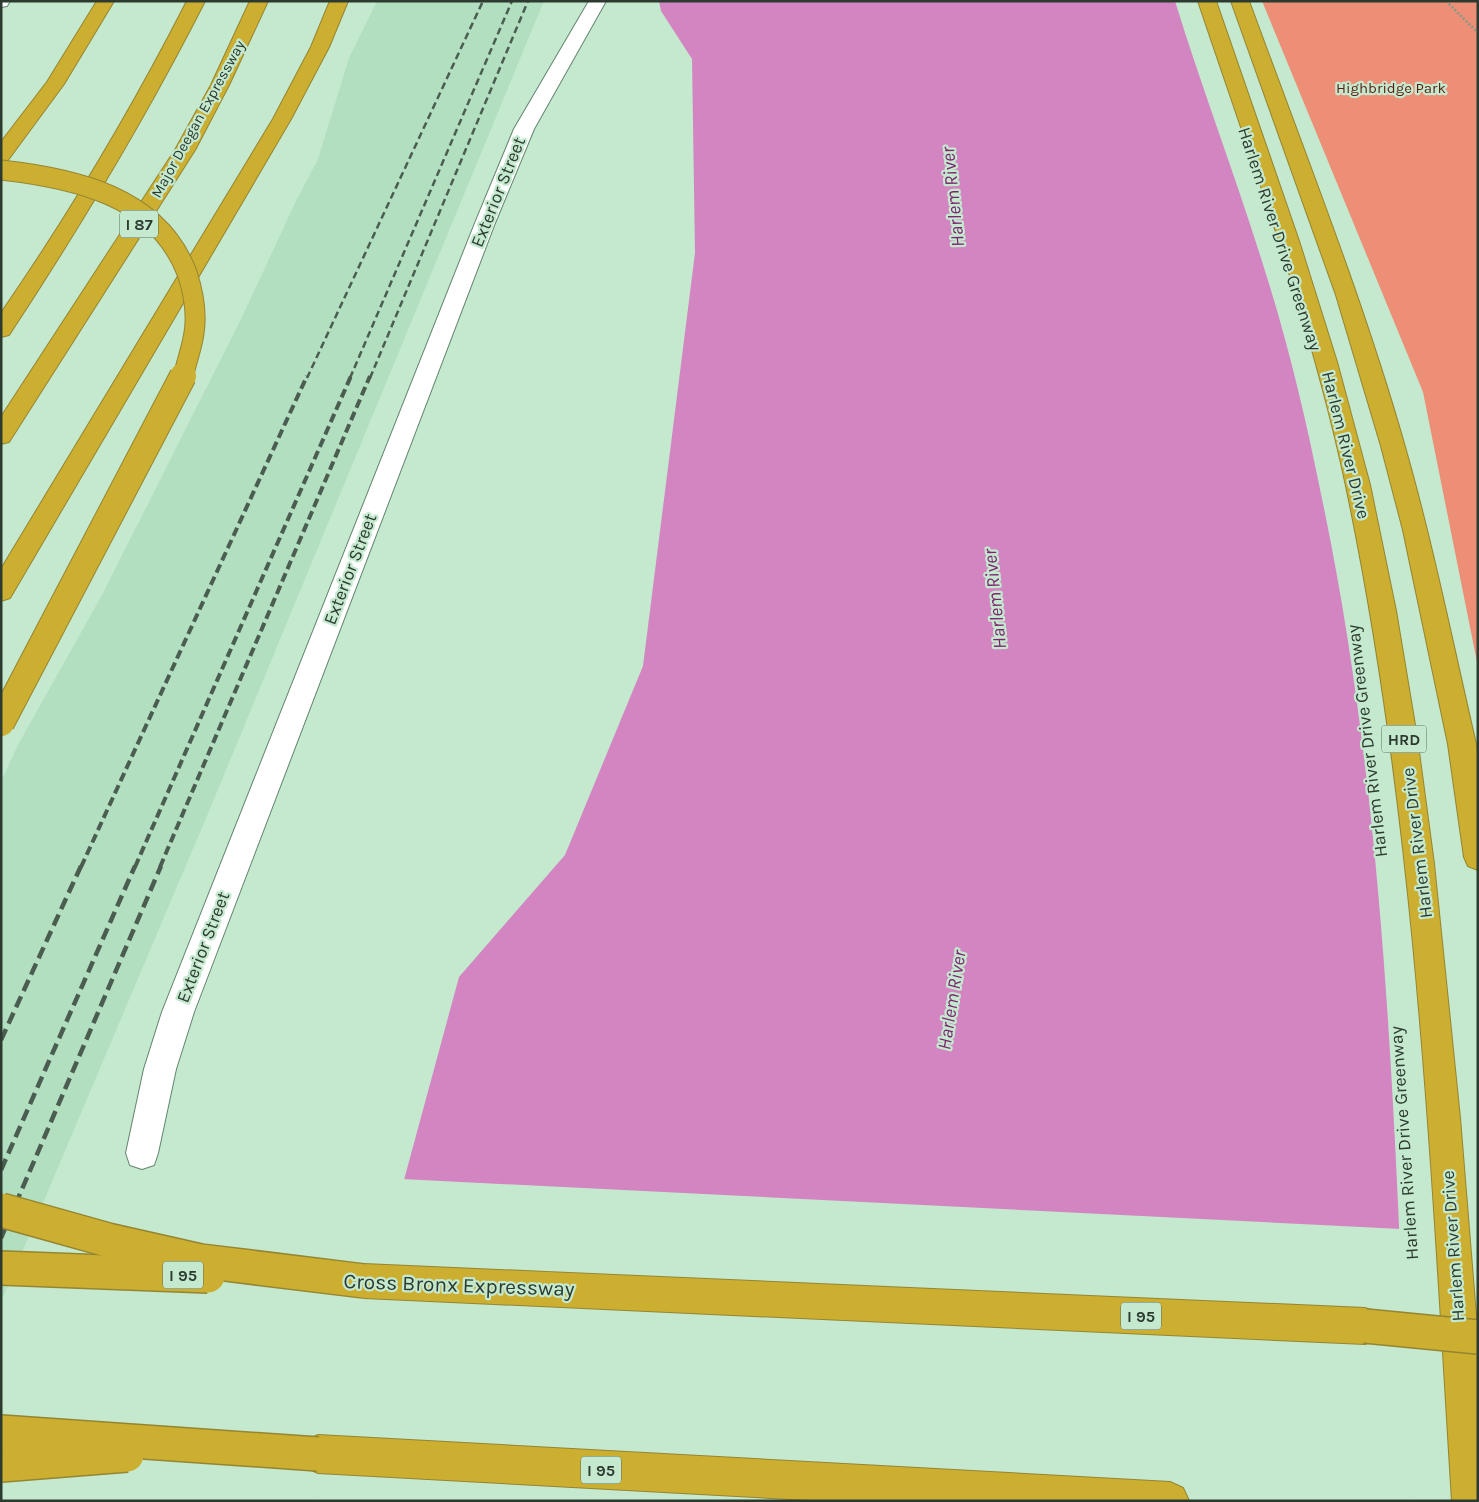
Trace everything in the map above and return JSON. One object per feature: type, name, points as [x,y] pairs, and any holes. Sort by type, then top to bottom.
[{"type":"highway","points":[[1,156],[71,60],[106,1]]},
{"type":"highway","points":[[1,330],[112,158],[149,93],[196,1]]},
{"type":"highway","name":"Major Deegan Expressway","points":[[1,436],[184,150],[220,85],[259,1]]},
{"type":"highway","points":[[1,591],[282,119],[320,47],[338,1]]},
{"type":"highway","name":"Harlem River Drive","points":[[1207,1],[1310,305],[1357,481],[1383,608],[1400,706],[1420,855],[1445,1143],[1471,1501]]},
{"type":"highway","points":[[1240,1],[1346,295],[1393,446],[1418,540],[1462,744],[1478,857]]},
{"type":"highway","points":[[1,146],[36,110]]},
{"type":"highway","points":[[1,170],[51,176],[85,185],[116,197],[141,213],[162,230],[180,253],[191,280],[196,309],[189,362],[174,397],[1,723]]},
{"type":"highway","points":[[1,1210],[108,1240],[201,1261],[364,1281]]},
{"type":"highway","name":"Cross Bronx Expressway","points":[[1,1268],[364,1281],[1365,1326]]},
{"type":"highway","name":"I 95","points":[[1365,1326],[1478,1322]]},
{"type":"highway","name":"I 95","points":[[1365,1326],[1478,1337]]},
{"type":"highway","name":"I 95","points":[[1,1432],[318,1454],[1170,1501]]},
{"type":"highway","points":[[1,1465],[168,1453],[318,1454]]},
{"type":"street","name":"Exterior Street","points":[[142,1153],[160,1068],[178,1012],[485,223],[524,130],[598,1]]},
{"type":"path","points":[[1446,1],[1478,33]]},
{"type":"shaded area","points":[[377,1],[544,1],[212,804],[1,1302],[1,781],[19,743],[102,595],[242,317],[295,203],[318,159],[349,58]]},
{"type":"green space","name":"Highbridge Park","points":[[1262,1],[1478,1],[1478,667],[1423,392]]},
{"type":"water","name":"Harlem River","points":[[659,1],[1175,1],[1254,237],[1281,326],[1296,381],[1315,466],[1344,618],[1362,743],[1376,869],[1386,995],[1394,1121],[1411,1501],[317,1501],[459,977],[565,855],[643,666],[695,253],[692,59],[661,11]]},
{"type":"pier","points":[[402,1179],[1401,1229],[1414,1501],[314,1501]]},
{"type":"railway","points":[[307,378],[483,1]]},
{"type":"railway","points":[[350,378],[512,1]]},
{"type":"railway","points":[[370,378],[528,1]]},
{"type":"railway","points":[[81,867],[307,376]]},
{"type":"railway","points":[[135,867],[351,376]]},
{"type":"railway","points":[[160,867],[370,376]]},
{"type":"railway","points":[[1,1040],[81,866]]},
{"type":"railway","points":[[1,1170],[135,866]]},
{"type":"railway","points":[[1,1238],[161,866]]}]
